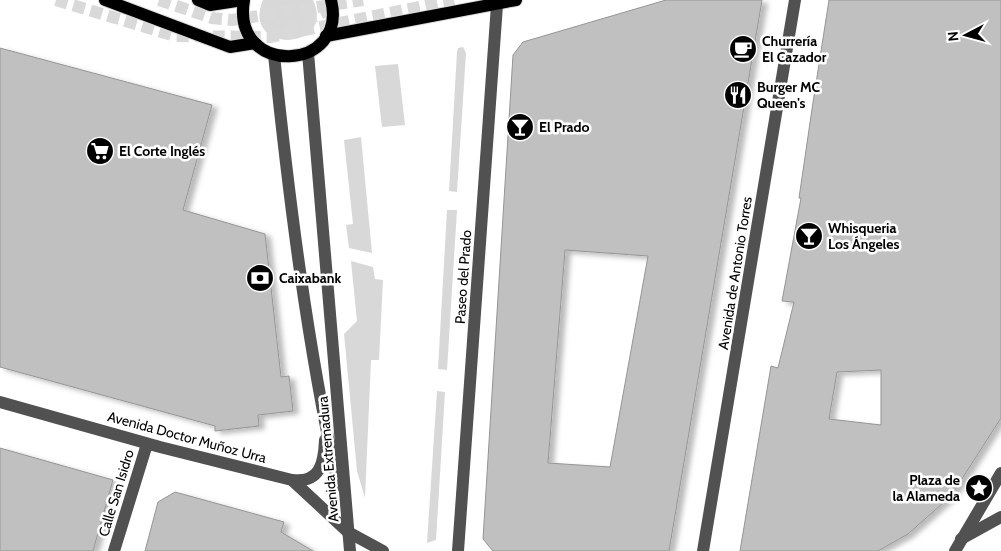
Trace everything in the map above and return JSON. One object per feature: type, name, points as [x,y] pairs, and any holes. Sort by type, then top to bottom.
[{"type":"main road","points":[[105,0],[230,47],[255,43]]},
{"type":"main road","points":[[198,0],[210,5],[244,0],[244,23],[255,43],[274,55],[288,58],[308,53],[326,36],[333,16],[331,0]]},
{"type":"main road","points":[[326,36],[516,0]]},
{"type":"street","name":"Avenida de Antonio Torres","points":[[703,551],[795,0]]},
{"type":"street","name":"Paseo del Prado","points":[[458,551],[497,5]]},
{"type":"street","name":"Avenida Extremadura","points":[[308,53],[348,532]]},
{"type":"street","name":"Avenida Extremadura","points":[[274,55],[287,185],[322,415],[348,532]]},
{"type":"street","name":"Avenida Doctor Muñoz Urra","points":[[0,402],[148,444],[292,480],[348,532],[383,551]]},
{"type":"street","points":[[292,480],[304,481],[312,478],[318,471],[325,441],[322,415]]},
{"type":"street","name":"Calle San Isidro","points":[[114,551],[148,444]]},
{"type":"street","points":[[954,551],[1001,473]]},
{"type":"street","points":[[961,539],[1001,517]]},
{"type":"street","points":[[348,532],[350,551]]},
{"type":"shaded area","points":[[263,0],[313,0],[317,17],[312,30],[302,37],[288,40],[275,37],[264,30],[260,18]]},
{"type":"shaded area","points":[[463,47],[466,53],[457,192],[449,191],[457,52],[458,48]]},
{"type":"shaded area","points":[[398,64],[405,125],[382,127],[375,66]]},
{"type":"shaded area","points":[[361,137],[372,253],[349,248],[346,225],[353,224],[344,140]]},
{"type":"shaded area","points":[[447,210],[457,210],[447,370],[438,369]]},
{"type":"shaded area","points":[[351,261],[373,267],[375,279],[383,280],[379,360],[371,360],[365,498],[357,471],[344,334],[357,321]]},
{"type":"shaded area","points":[[437,391],[445,392],[436,540],[427,543]]},
{"type":"building","points":[[666,0],[762,0],[669,551],[493,551],[483,539],[513,55],[523,42]],"holes":[[[565,250],[648,256],[610,467],[548,463]]]},
{"type":"building","points":[[829,0],[1001,0],[1001,418],[951,496],[908,534],[878,551],[740,551],[771,366],[778,368],[794,302],[782,301],[801,198],[799,198]],"holes":[[[881,370],[881,425],[829,419],[837,372]]]},
{"type":"building","points":[[0,48],[212,105],[183,210],[265,234],[281,377],[289,376],[293,411],[258,415],[259,426],[215,431],[215,426],[0,367]]},
{"type":"building","points":[[0,448],[113,480],[93,551],[0,551]]},
{"type":"building","points":[[175,492],[284,522],[281,532],[313,551],[145,551],[158,502]]},
{"type":"tunnel","points":[[56,0],[175,36],[270,37],[454,0]]},
{"type":"tunnel","points":[[159,0],[212,18],[232,20],[363,0]]},
{"type":"tunnel","points":[[288,29],[328,10]]},
{"type":"place","name":"Churrería El Cazador","points":[[743,49]]},
{"type":"place","name":"Burger MC Queen's","points":[[738,95]]},
{"type":"place","name":"El Prado","points":[[520,127]]},
{"type":"place","name":"El Corte Inglés","points":[[100,151]]},
{"type":"place","name":"Whisqueria Los Ángeles","points":[[809,236]]},
{"type":"place","name":"Caixabank","points":[[260,278]]},
{"type":"place","name":"Plaza de la Alameda","points":[[979,488]]}]
